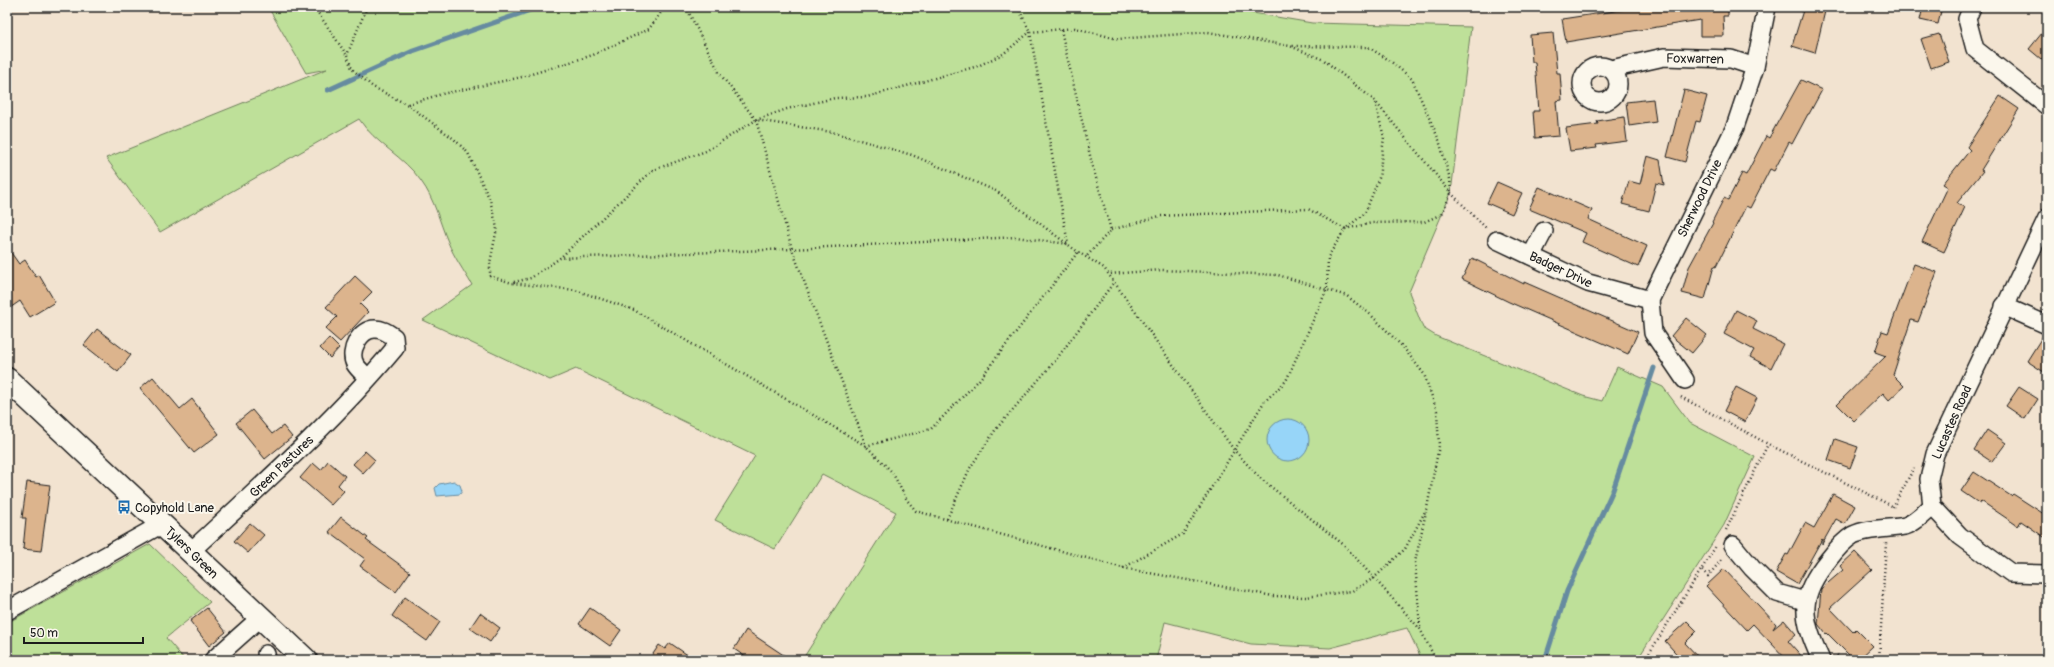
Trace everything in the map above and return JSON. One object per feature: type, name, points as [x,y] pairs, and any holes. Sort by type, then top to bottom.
[{"type":"highway","name":"Tylers Green","points":[[7,379],[191,550],[260,618],[306,660]]},
{"type":"street","name":"Sherwood Drive","points":[[1650,300],[1734,127],[1755,67],[1766,7]]},
{"type":"street","points":[[1972,7],[1967,19],[1975,48],[2047,106]]},
{"type":"street","name":"Foxwarren","points":[[1611,70],[1664,57],[1731,59],[1755,67]]},
{"type":"street","name":"Lucastes Road","points":[[1932,506],[1929,479],[1935,454],[2047,218]]},
{"type":"street","points":[[1531,256],[1544,231]]},
{"type":"street","name":"Badger Drive","points":[[1498,240],[1588,283],[1650,300]]},
{"type":"street","points":[[1650,300],[1653,333],[1685,380]]},
{"type":"street","points":[[2004,306],[2047,325]]},
{"type":"street","name":"Green Pastures","points":[[191,550],[290,458],[368,378]]},
{"type":"street","points":[[1821,660],[1809,634],[1805,601],[1819,571],[1832,555],[1853,535],[1887,528],[1906,526],[1921,517],[1932,506],[1960,536],[2011,573],[2045,574]]},
{"type":"street","points":[[7,611],[162,524]]},
{"type":"street","points":[[1725,540],[1777,593],[1805,601]]},
{"type":"street","points":[[213,660],[260,618]]},
{"type":"path","points":[[314,7],[346,55],[352,69],[373,88],[408,105],[454,139],[468,152],[490,200],[497,228],[490,263],[490,276],[512,283],[575,290],[634,310],[866,446],[892,472],[907,500],[916,511],[1123,568],[1273,596],[1306,597],[1352,591],[1374,578],[1405,549],[1427,508]]},
{"type":"path","points":[[346,55],[367,7]]},
{"type":"path","points":[[408,105],[442,94],[522,77],[593,55],[649,29],[665,7]]},
{"type":"path","points":[[686,7],[720,74],[756,120],[792,249],[866,446]]},
{"type":"path","points":[[1018,7],[1030,32],[1068,244]]},
{"type":"path","points":[[512,283],[531,278],[560,258],[653,170],[706,151],[756,120],[787,109],[835,98],[867,97],[978,66],[1003,54],[1030,32],[1075,28],[1118,39],[1208,32],[1290,46],[1368,47],[1389,60],[1412,79],[1439,140],[1450,179],[1451,193],[1442,214],[1424,222],[1372,223],[1346,229],[1308,209],[1160,216],[1111,230],[1087,256]]},
{"type":"path","points":[[1061,30],[1092,164],[1111,230]]},
{"type":"path","points":[[1290,46],[1324,60],[1374,100],[1451,193],[1498,240]]},
{"type":"path","points":[[1123,568],[1183,534],[1264,402],[1286,381],[1327,289],[1328,256],[1346,229],[1365,212],[1379,178],[1384,137],[1374,100]]},
{"type":"path","points":[[756,120],[832,132],[912,155],[996,191],[1078,252],[1087,256],[1104,268],[1234,450],[1260,478],[1344,546],[1420,629],[1436,660]]},
{"type":"path","points":[[560,258],[792,249],[1016,237],[1068,244]]},
{"type":"path","points":[[866,446],[931,429],[979,380],[1078,252]]},
{"type":"path","points":[[1109,274],[1162,270],[1278,275],[1346,296],[1371,315],[1403,347],[1424,374],[1437,411],[1439,446],[1415,562],[1420,629]]},
{"type":"path","points":[[947,519],[970,468],[996,429],[1055,361],[1114,282]]},
{"type":"path","points":[[1685,380],[1674,393],[1768,444],[1894,507]]},
{"type":"path","points":[[1645,660],[1702,570],[1725,540],[1768,444]]},
{"type":"path","points":[[1879,660],[1887,528],[1894,507],[1913,469],[1935,454]]},
{"type":"path","points":[[1702,570],[1708,576],[1716,568]]},
{"type":"green space","points":[[268,7],[1217,7],[1312,23],[1471,27],[1451,193],[1409,292],[1423,328],[1436,336],[1583,396],[1602,401],[1617,367],[1663,387],[1690,423],[1755,457],[1724,525],[1637,660],[1422,660],[1407,628],[1330,648],[1251,644],[1165,622],[1156,660],[802,660],[896,512],[822,474],[775,549],[715,520],[755,456],[576,369],[550,380],[423,320],[472,285],[450,248],[426,188],[414,172],[373,136],[359,119],[160,232],[106,158],[327,69],[306,73]]},
{"type":"green space","points":[[150,544],[210,602],[166,638],[185,660],[7,660],[7,623]]},
{"type":"water","points":[[1284,419],[1292,419],[1300,422],[1306,428],[1309,440],[1306,452],[1300,458],[1292,461],[1284,461],[1276,458],[1270,452],[1267,444],[1267,436],[1270,428],[1276,422]]},
{"type":"water","points":[[454,481],[460,485],[462,491],[460,494],[437,496],[435,488],[439,484]]},
{"type":"building","points":[[1641,7],[1728,8],[1728,16],[1723,16],[1724,36],[1700,36],[1700,20],[1566,42],[1562,19]]},
{"type":"building","points":[[1804,7],[1826,7],[1815,53],[1792,46]]},
{"type":"building","points":[[1923,7],[1942,7],[1938,24],[1920,20]]},
{"type":"building","points":[[2047,27],[2047,64],[2029,49]]},
{"type":"building","points":[[1553,33],[1557,73],[1560,73],[1562,100],[1556,101],[1559,136],[1535,138],[1533,111],[1539,111],[1535,62],[1532,62],[1530,35]]},
{"type":"building","points":[[1939,34],[1949,62],[1931,68],[1921,39]]},
{"type":"building","points":[[1801,80],[1822,90],[1809,114],[1792,144],[1789,142],[1774,171],[1770,169],[1750,208],[1746,206],[1716,267],[1714,266],[1705,299],[1682,293],[1689,267],[1713,223],[1712,222],[1724,198],[1728,200],[1742,173],[1746,175],[1766,136],[1769,138]]},
{"type":"building","points":[[1684,90],[1707,96],[1700,122],[1696,121],[1685,162],[1667,157]]},
{"type":"building","points":[[2000,96],[2019,109],[1981,170],[1983,171],[1957,203],[1965,207],[1944,252],[1922,242],[1948,187],[1943,184],[1970,150],[1967,147]]},
{"type":"building","points":[[1653,99],[1656,122],[1629,126],[1626,102]]},
{"type":"building","points":[[1624,117],[1627,141],[1596,145],[1597,148],[1570,151],[1566,128],[1598,124],[1597,121]]},
{"type":"building","points":[[1647,156],[1660,160],[1664,185],[1656,183],[1649,211],[1622,204],[1629,181],[1640,184]]},
{"type":"building","points":[[1497,182],[1522,193],[1512,214],[1487,203]]},
{"type":"building","points":[[1539,187],[1592,210],[1588,219],[1647,246],[1638,267],[1582,242],[1586,233],[1529,209]]},
{"type":"building","points":[[7,247],[19,264],[25,260],[36,277],[39,275],[55,302],[30,317],[20,301],[7,310]]},
{"type":"building","points":[[1472,258],[1524,284],[1524,282],[1638,332],[1628,354],[1509,302],[1462,279]]},
{"type":"building","points":[[1914,264],[1937,272],[1918,322],[1911,320],[1893,375],[1904,386],[1889,400],[1883,393],[1854,421],[1837,404],[1886,356],[1875,352],[1882,331],[1888,333]]},
{"type":"building","points":[[355,276],[372,292],[360,304],[368,312],[340,342],[325,329],[337,317],[326,307]]},
{"type":"building","points":[[1736,310],[1757,321],[1753,329],[1783,344],[1771,368],[1750,357],[1754,350],[1724,334]]},
{"type":"building","points":[[1686,318],[1707,335],[1692,353],[1671,336]]},
{"type":"building","points":[[97,329],[131,355],[118,372],[84,345]]},
{"type":"building","points":[[2044,334],[2047,335],[2047,374],[2027,361]]},
{"type":"building","points":[[329,338],[339,348],[330,358],[320,348]]},
{"type":"building","points":[[153,377],[180,409],[192,399],[219,434],[194,453],[140,388]]},
{"type":"building","points":[[1736,387],[1757,398],[1745,422],[1724,411]]},
{"type":"building","points":[[2019,387],[2038,399],[2025,419],[2006,406]]},
{"type":"building","points":[[252,410],[272,434],[283,426],[292,437],[265,459],[236,423]]},
{"type":"building","points":[[1987,430],[2006,443],[1992,462],[1974,450]]},
{"type":"building","points":[[1835,439],[1858,447],[1850,468],[1828,460]]},
{"type":"building","points":[[365,451],[375,460],[363,473],[353,464]]},
{"type":"building","points":[[328,461],[345,476],[338,485],[344,491],[331,505],[300,478],[313,463],[321,470]]},
{"type":"building","points":[[1974,472],[2011,496],[2013,494],[2047,516],[2047,539],[2021,521],[2018,526],[1981,501],[1980,504],[1961,491]]},
{"type":"building","points":[[27,482],[50,485],[41,551],[23,549],[26,518],[22,518]]},
{"type":"building","points":[[1833,494],[1855,506],[1845,524],[1836,519],[1822,544],[1822,539],[1797,584],[1776,572],[1786,554],[1788,555],[1805,523],[1814,528]]},
{"type":"building","points":[[341,517],[368,538],[366,540],[410,572],[396,592],[360,566],[365,559],[329,532]]},
{"type":"building","points":[[250,523],[264,535],[248,553],[234,541]]},
{"type":"building","points":[[1855,552],[1872,570],[1830,608],[1853,632],[1856,629],[1873,646],[1858,660],[1854,660],[1827,633],[1826,634],[1818,624],[1821,589],[1843,570],[1840,566]]},
{"type":"building","points":[[1724,569],[1776,624],[1773,629],[1784,620],[1796,634],[1788,641],[1805,660],[1787,660],[1753,624],[1747,630],[1706,586]]},
{"type":"building","points":[[405,597],[440,622],[427,641],[392,616]]},
{"type":"building","points":[[207,608],[226,632],[209,646],[190,621]]},
{"type":"building","points":[[590,608],[621,630],[610,646],[579,624]]},
{"type":"building","points":[[480,613],[500,628],[490,642],[470,628]]},
{"type":"building","points":[[1687,621],[1697,631],[1685,643],[1701,660],[1682,660],[1665,641]]},
{"type":"building","points":[[746,630],[791,660],[750,660],[734,649]]},
{"type":"building","points":[[670,643],[695,660],[649,660],[659,645],[665,649]]},
{"type":"waterway","points":[[328,90],[413,51],[539,7]]},
{"type":"waterway","points":[[1545,660],[1567,591],[1613,490],[1654,368]]},
{"type":"place","name":"Copyhold Lane","points":[[124,507]]}]
